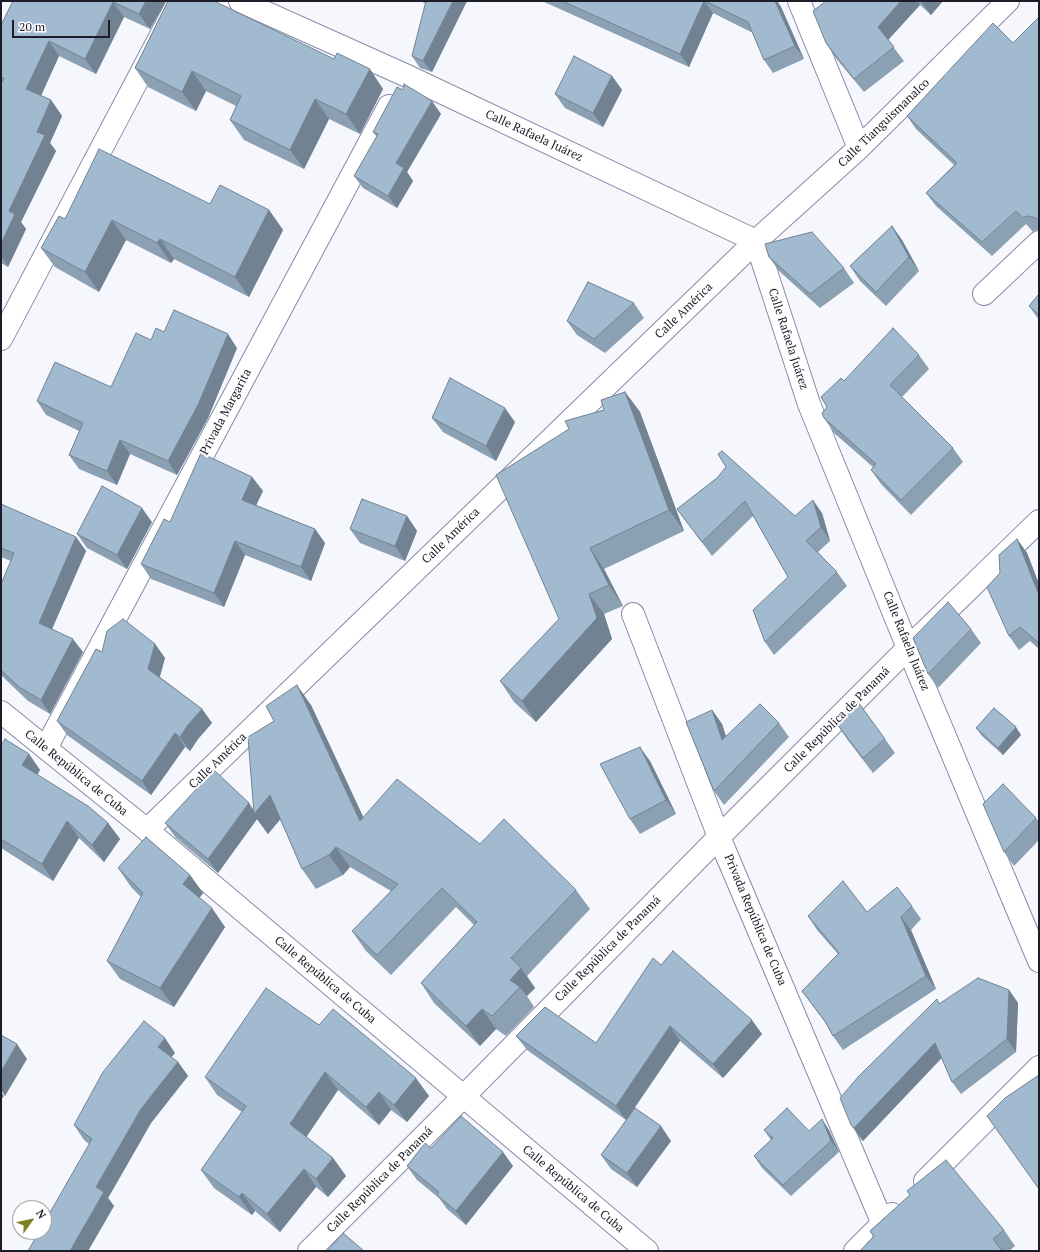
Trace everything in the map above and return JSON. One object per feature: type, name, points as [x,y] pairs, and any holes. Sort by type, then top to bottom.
[{"type":"street","points":[[1,339],[178,1]]},
{"type":"street","name":"Calle Rafaela Juárez","points":[[240,1],[405,75],[756,241],[809,404],[908,648],[1039,961]]},
{"type":"street","points":[[799,1],[859,148]]},
{"type":"street","name":"Calle Tianguismanalco","points":[[756,241],[859,148],[1008,1]]},
{"type":"street","name":"Privada Margarita","points":[[46,748],[405,75]]},
{"type":"street","name":"Calle América","points":[[147,830],[756,241]]},
{"type":"street","points":[[984,294],[1039,242]]},
{"type":"street","name":"Calle República de Panamá","points":[[309,1251],[908,648],[1039,521]]},
{"type":"street","name":"Privada República de Cuba","points":[[633,614],[719,837],[883,1224]]},
{"type":"street","name":"Calle República de Cuba","points":[[1,712],[147,830],[647,1251]]},
{"type":"street","points":[[855,1251],[1039,1067]]},
{"type":"building","points":[[13,1],[146,1],[139,14],[113,2],[85,59],[49,41],[26,89],[51,100],[37,132],[45,135],[9,211],[15,214],[1,244],[1,84],[4,78],[1,77],[1,25]]},
{"type":"building","points":[[168,1],[214,1],[334,59],[337,53],[370,69],[346,114],[315,99],[290,150],[230,120],[241,96],[192,71],[182,92],[135,68]]},
{"type":"building","points":[[426,1],[453,1],[423,61],[412,56]]},
{"type":"building","points":[[562,1],[704,1],[680,54]]},
{"type":"building","points":[[705,1],[775,1],[795,46],[764,60],[748,22]]},
{"type":"building","points":[[826,1],[901,1],[878,27],[894,47],[854,79],[826,43],[813,11]]},
{"type":"building","points":[[1039,17],[1039,220],[1027,216],[1023,218],[1016,211],[982,242],[926,193],[957,163],[907,116],[993,23],[1013,43]]},
{"type":"building","points":[[574,56],[612,76],[593,113],[555,94]]},
{"type":"building","points":[[404,84],[432,101],[396,163],[404,168],[388,196],[354,176],[378,134],[373,132],[397,87],[403,90]]},
{"type":"building","points":[[99,149],[210,204],[220,185],[269,210],[235,277],[160,239],[157,243],[112,220],[85,272],[41,248],[59,216],[65,219]]},
{"type":"building","points":[[892,226],[909,257],[876,292],[850,266]]},
{"type":"building","points":[[812,232],[844,268],[810,294],[769,257],[765,244]]},
{"type":"building","points":[[588,282],[634,303],[594,339],[567,321]]},
{"type":"building","points":[[1039,294],[1039,315],[1029,306]]},
{"type":"building","points":[[174,310],[228,334],[198,405],[168,461],[120,440],[107,471],[69,455],[83,423],[37,401],[55,362],[111,387],[136,333],[151,340],[156,328],[164,332]]},
{"type":"building","points":[[893,328],[919,355],[890,385],[953,448],[901,500],[871,470],[876,464],[824,418],[822,413],[827,407],[821,397],[841,378],[844,381]]},
{"type":"building","points":[[450,378],[505,408],[486,446],[432,418]]},
{"type":"building","points":[[625,392],[669,510],[590,548],[609,585],[589,594],[597,618],[522,701],[500,681],[559,619],[496,475],[569,429],[565,421],[604,410],[601,400]]},
{"type":"building","points":[[722,451],[795,516],[813,500],[821,527],[806,541],[837,572],[765,642],[753,610],[788,577],[745,501],[702,542],[677,509],[717,478],[726,467],[718,454]]},
{"type":"building","points":[[201,453],[252,477],[242,500],[315,529],[301,567],[235,541],[214,593],[141,564],[164,519],[170,522]]},
{"type":"building","points":[[102,486],[142,508],[117,555],[77,534]]},
{"type":"building","points":[[362,499],[407,516],[395,546],[350,529]]},
{"type":"building","points":[[1,504],[76,537],[39,623],[73,639],[41,700],[19,687],[1,670],[1,584],[14,553],[1,548]]},
{"type":"building","points":[[1017,539],[1039,595],[1039,643],[1020,627],[1009,636],[987,587],[1000,573],[999,555]]},
{"type":"building","points":[[948,602],[971,629],[928,674],[913,638]]},
{"type":"building","points":[[123,619],[155,644],[148,669],[202,709],[180,737],[175,733],[142,781],[57,721],[96,649],[102,652],[107,631]]},
{"type":"building","points":[[297,685],[360,821],[397,779],[480,844],[504,819],[576,890],[511,958],[521,968],[510,980],[520,987],[492,1016],[482,1009],[466,1026],[421,983],[477,922],[442,888],[377,955],[352,931],[398,884],[336,847],[329,855],[302,869],[270,795],[254,814],[248,737],[274,721],[266,706]]},
{"type":"building","points":[[858,702],[885,739],[863,758],[837,724]]},
{"type":"building","points":[[760,704],[779,723],[714,791],[686,722],[712,710],[722,740]]},
{"type":"building","points":[[994,708],[1016,727],[998,748],[976,728]]},
{"type":"building","points":[[5,739],[29,754],[22,765],[88,806],[108,823],[92,845],[67,821],[42,864],[1,839],[1,746]]},
{"type":"building","points":[[640,747],[666,800],[630,819],[600,764]]},
{"type":"building","points":[[214,770],[249,803],[208,859],[165,823]]},
{"type":"building","points":[[1003,784],[1036,818],[1004,852],[983,804]]},
{"type":"building","points":[[146,837],[190,875],[183,884],[212,908],[160,988],[107,961],[143,893],[118,868]]},
{"type":"building","points":[[843,881],[867,912],[897,887],[912,906],[901,917],[926,976],[833,1036],[825,1021],[802,991],[839,953],[808,916]]},
{"type":"building","points":[[673,951],[752,1020],[713,1064],[670,1026],[616,1106],[516,1036],[545,1007],[596,1043],[653,958],[661,965]]},
{"type":"building","points":[[978,978],[1009,990],[1007,1039],[952,1082],[935,1043],[854,1128],[851,1125],[840,1098],[859,1076],[937,999],[939,1004]]},
{"type":"building","points":[[266,988],[319,1025],[333,1009],[416,1078],[394,1105],[379,1092],[366,1107],[325,1072],[290,1124],[333,1158],[316,1179],[304,1169],[267,1214],[242,1193],[239,1197],[201,1170],[246,1106],[205,1077]]},
{"type":"building","points":[[144,1021],[165,1038],[158,1047],[178,1062],[141,1109],[96,1187],[104,1192],[70,1251],[28,1251],[34,1240],[52,1240],[52,1209],[92,1139],[74,1125],[103,1072]]},
{"type":"building","points":[[1,1035],[17,1044],[1,1072]]},
{"type":"building","points":[[1039,1075],[1039,1189],[987,1116],[1005,1098]]},
{"type":"building","points":[[635,1108],[661,1126],[627,1173],[601,1155]]},
{"type":"building","points":[[787,1108],[809,1131],[822,1119],[831,1141],[783,1185],[754,1156],[773,1138],[764,1130]]},
{"type":"building","points":[[461,1116],[503,1152],[456,1211],[437,1195],[439,1192],[407,1166],[425,1143],[431,1148]]},
{"type":"building","points":[[946,1160],[1004,1230],[993,1239],[1002,1251],[860,1251],[874,1236],[870,1231],[910,1195],[907,1191]]},
{"type":"building","points":[[343,1233],[364,1251],[327,1251]]}]
